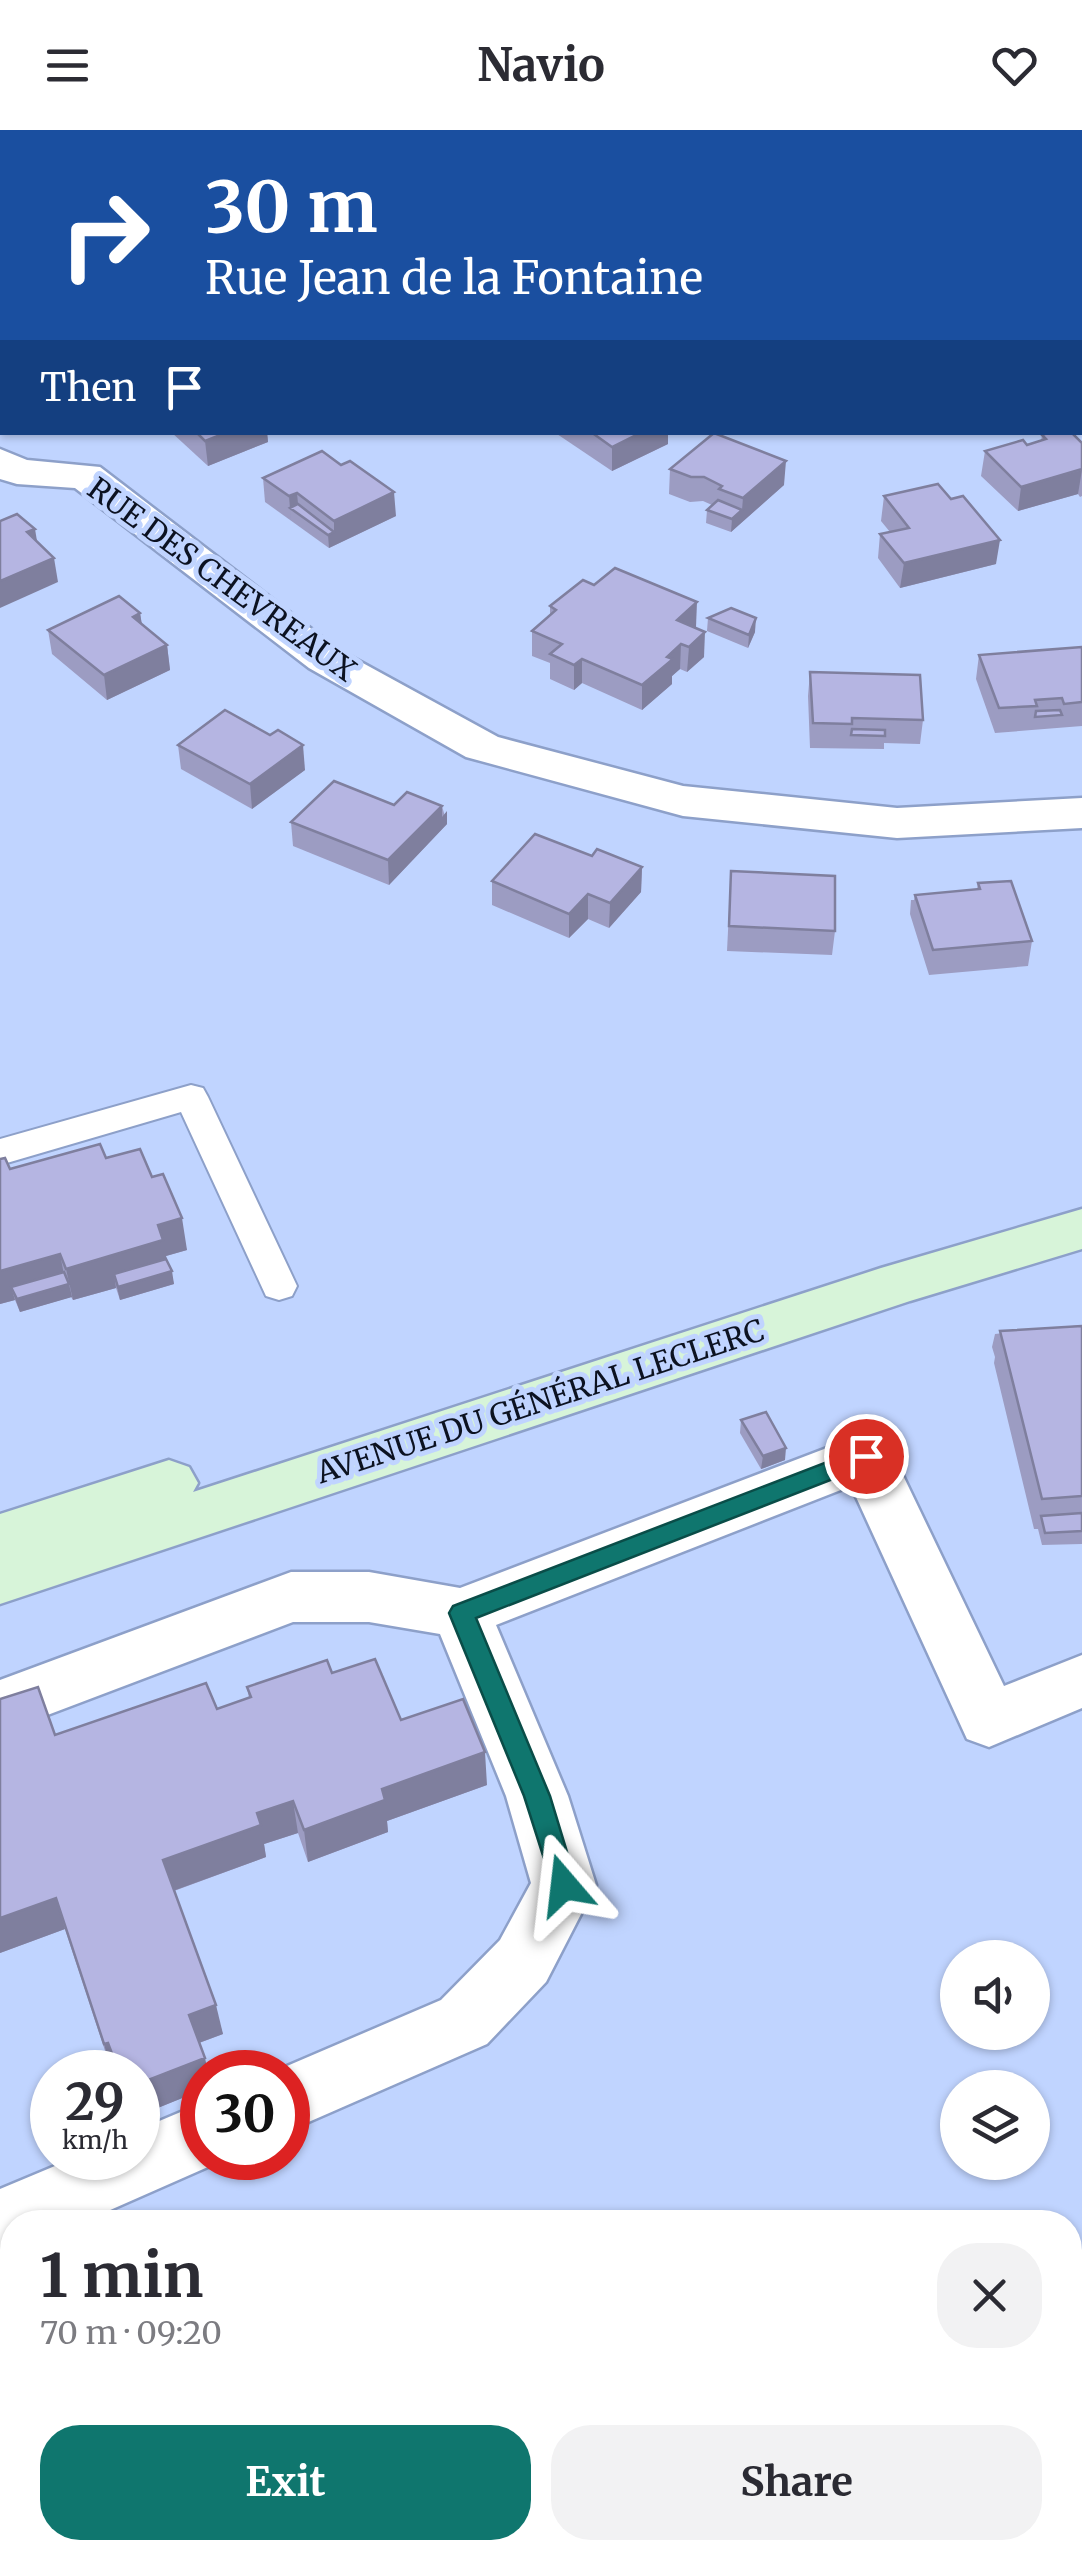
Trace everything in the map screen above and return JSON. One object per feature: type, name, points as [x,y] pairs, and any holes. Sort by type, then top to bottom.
[{"type":"main road","name":"AVENUE DU GÉNÉRAL LECLERC","points":[[0,1538],[878,1254],[1082,1193]]},
{"type":"main road","name":"AVENUE DU GÉNÉRAL LECLERC","points":[[0,1578],[881,1289],[1082,1229]]},
{"type":"street","name":"RUE DES CHEVREAUX","points":[[0,461],[17,472],[86,476],[324,660],[482,747],[684,801],[897,823],[1082,813]]},
{"type":"street","points":[[0,1707],[291,1596],[369,1597],[462,1613],[866,1456],[989,1720],[1082,1681]]},
{"type":"street","points":[[310,2089],[464,2022],[523,1960],[564,1885],[537,1796],[462,1613]]},
{"type":"street","points":[[32,2210],[180,2146]]},
{"type":"lane","points":[[0,1152],[191,1097],[279,1286]]},
{"type":"building","points":[[199,435],[220,435],[205,441]]},
{"type":"building","points":[[595,435],[636,435],[612,447]]},
{"type":"building","points":[[712,435],[786,461],[743,498],[719,489],[722,486],[704,477],[670,469]]},
{"type":"building","points":[[1042,435],[1074,435],[1082,443],[1082,469],[1021,487],[985,451],[1023,440],[1027,445],[1046,439]]},
{"type":"building","points":[[322,451],[341,465],[350,461],[394,492],[334,521],[297,493],[289,496],[263,478]]},
{"type":"building","points":[[938,484],[951,499],[963,496],[1000,540],[904,563],[880,534],[909,528],[884,496]]},
{"type":"building","points":[[718,500],[742,510],[732,519],[707,510]]},
{"type":"building","points":[[298,504],[334,532],[328,535],[290,508]]},
{"type":"building","points":[[17,514],[35,529],[27,532],[54,558],[0,581],[0,521]]},
{"type":"building","points":[[615,568],[697,602],[677,620],[705,632],[689,647],[681,644],[667,657],[673,659],[642,685],[582,659],[574,665],[550,654],[562,644],[532,631],[556,610],[550,606],[583,580],[594,585]]},
{"type":"building","points":[[119,596],[140,613],[133,617],[167,645],[104,675],[48,630]]},
{"type":"building","points":[[731,608],[756,618],[749,635],[708,618]]},
{"type":"building","points":[[1082,647],[1082,702],[1064,704],[1062,698],[1035,700],[1037,706],[999,708],[979,655]]},
{"type":"building","points":[[810,672],[920,675],[923,720],[852,718],[852,724],[813,723]]},
{"type":"building","points":[[225,710],[270,735],[278,730],[303,745],[250,784],[178,745]]},
{"type":"building","points":[[1060,710],[1062,715],[1035,717],[1036,711]]},
{"type":"building","points":[[852,729],[885,730],[885,736],[851,735]]},
{"type":"building","points":[[334,781],[394,805],[407,792],[442,806],[388,860],[291,822]]},
{"type":"building","points":[[535,834],[592,856],[597,849],[642,867],[610,903],[588,894],[569,914],[492,881]]},
{"type":"building","points":[[731,871],[835,876],[835,931],[729,926]]},
{"type":"building","points":[[1011,881],[1032,941],[933,950],[915,895],[980,889],[978,883]]},
{"type":"building","points":[[100,1144],[106,1158],[140,1149],[152,1177],[163,1174],[182,1218],[158,1225],[163,1240],[66,1269],[60,1254],[0,1271],[0,1159],[5,1158],[10,1169]]},
{"type":"building","points":[[166,1259],[172,1271],[118,1287],[114,1274]]},
{"type":"building","points":[[64,1272],[69,1284],[17,1299],[11,1287]]},
{"type":"building","points":[[1082,1326],[1082,1496],[1042,1499],[1000,1331]]},
{"type":"building","points":[[766,1412],[786,1448],[763,1456],[741,1420]]},
{"type":"building","points":[[1082,1513],[1082,1531],[1045,1533],[1041,1516]]},
{"type":"building","points":[[375,1659],[401,1720],[463,1699],[485,1752],[382,1789],[385,1800],[304,1830],[293,1801],[257,1813],[261,1825],[163,1860],[216,2005],[189,2015],[202,2050],[180,2050],[180,2068],[160,2075],[160,2050],[111,2050],[108,2043],[104,2044],[56,1898],[0,1918],[0,1699],[38,1687],[55,1735],[206,1683],[217,1709],[251,1697],[247,1687],[327,1660],[332,1673]]},
{"type":"route","points":[[564,1885],[537,1796],[462,1613],[866,1456]]}]
